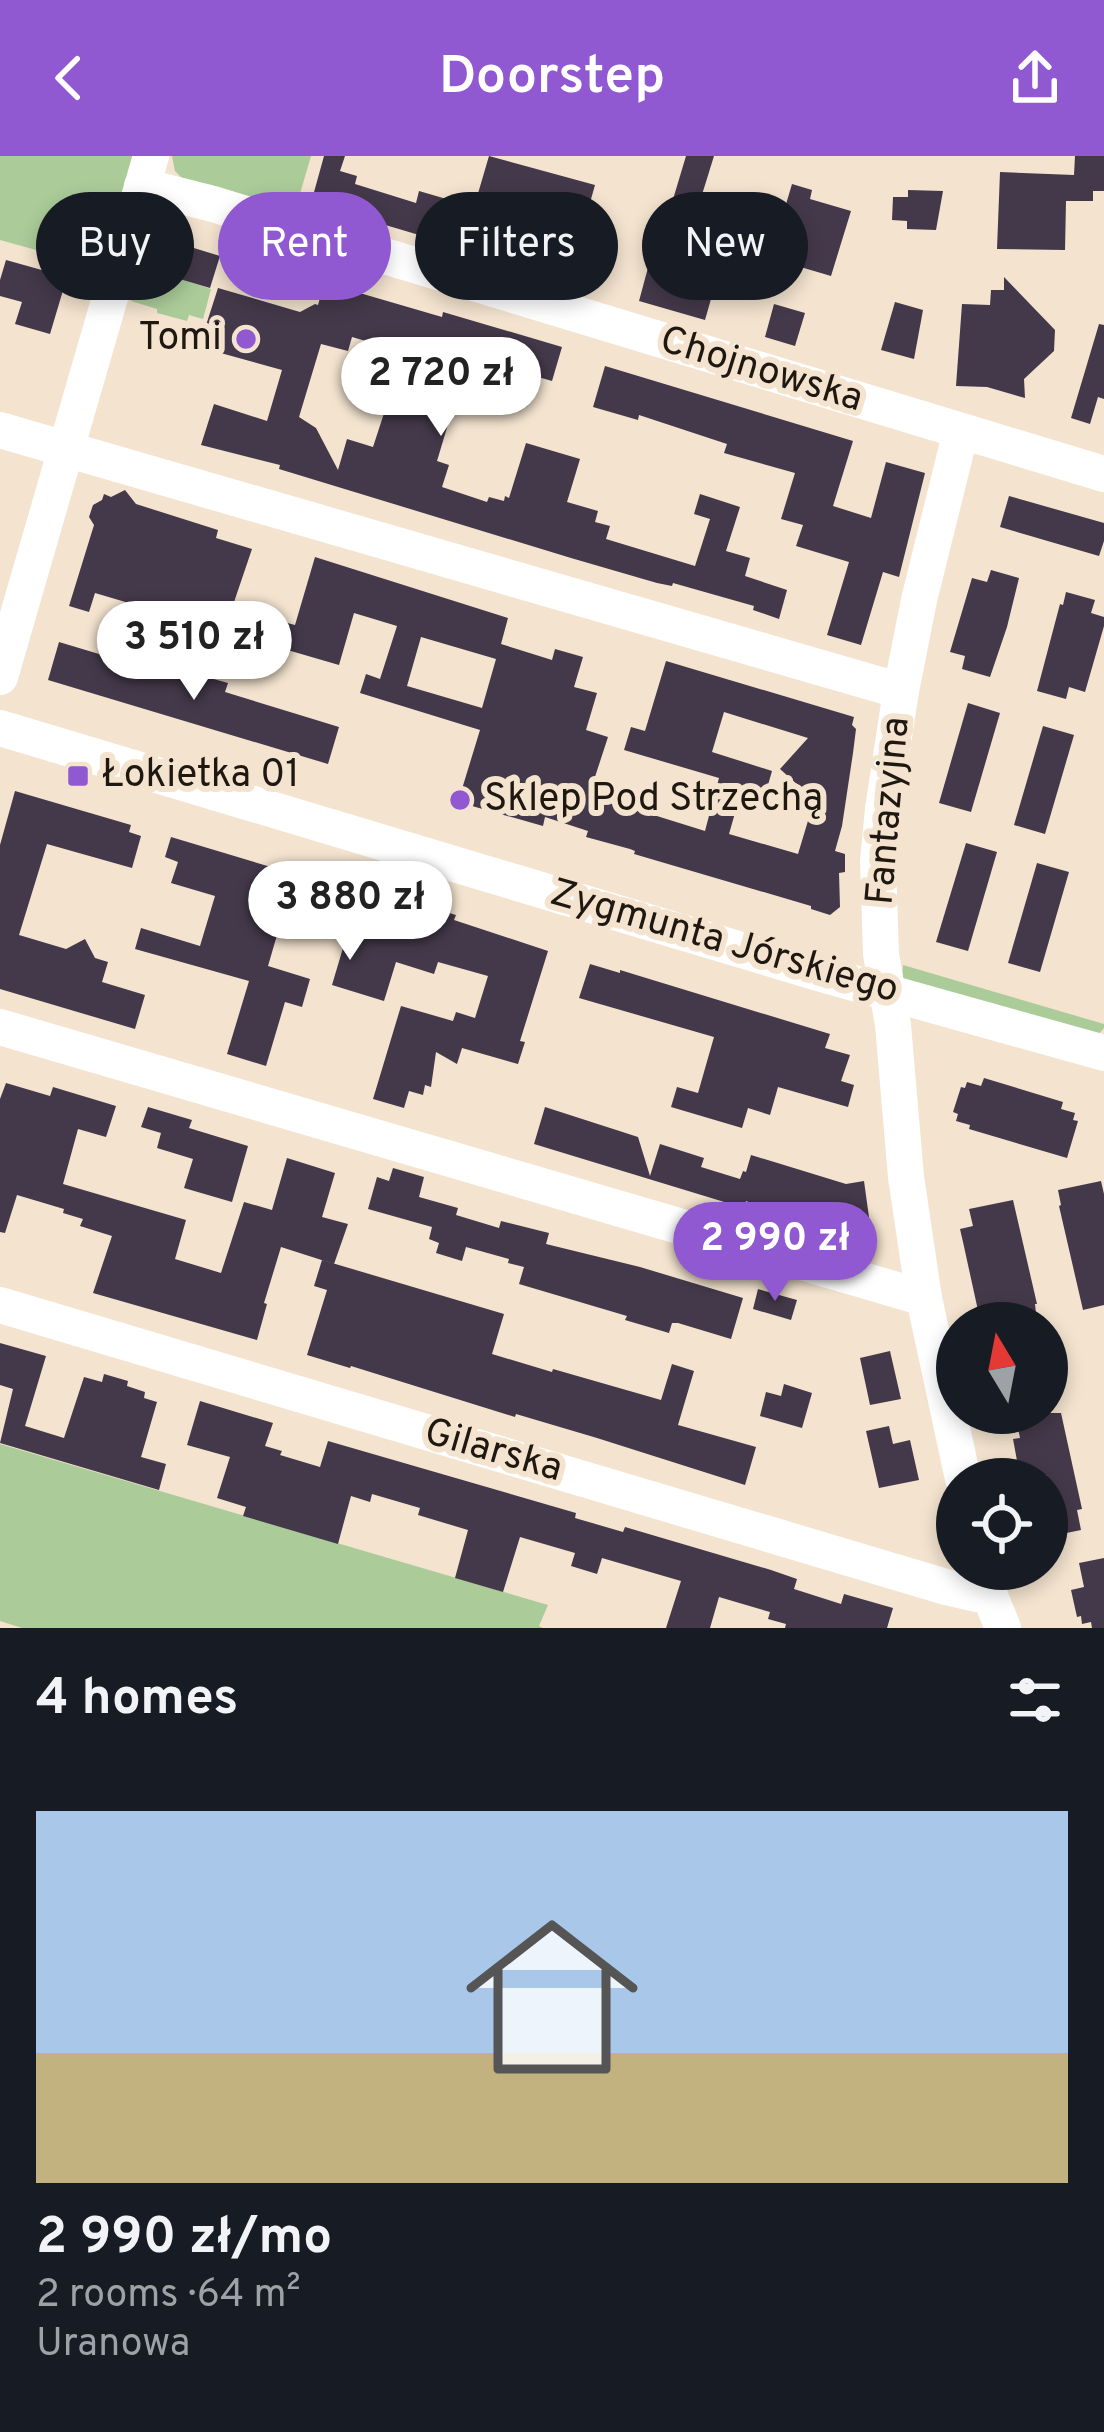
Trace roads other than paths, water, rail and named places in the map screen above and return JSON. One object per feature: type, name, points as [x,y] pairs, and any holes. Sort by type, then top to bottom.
[{"type":"street","name":"Chojnowska","points":[[147,171],[212,204],[1104,474]]},
{"type":"street","points":[[0,677],[147,171]]},
{"type":"street","points":[[0,430],[901,691]]},
{"type":"street","name":"Fantazyjna","points":[[958,1458],[924,1298],[906,1177],[881,954],[878,861],[901,691],[961,431]]},
{"type":"street","name":"Zygmunta Jórskiego","points":[[0,728],[1104,1053]]},
{"type":"street","points":[[0,1027],[924,1298]]},
{"type":"street","name":"Gilarska","points":[[0,1305],[936,1584]]},
{"type":"street","points":[[989,1590],[1003,1628]]},
{"type":"place","name":"Tomi","points":[[246,339]]},
{"type":"place","name":"Łokietka 01","points":[[78,776]]},
{"type":"place","name":"Sklep Pod Strzechą","points":[[460,800]]}]
